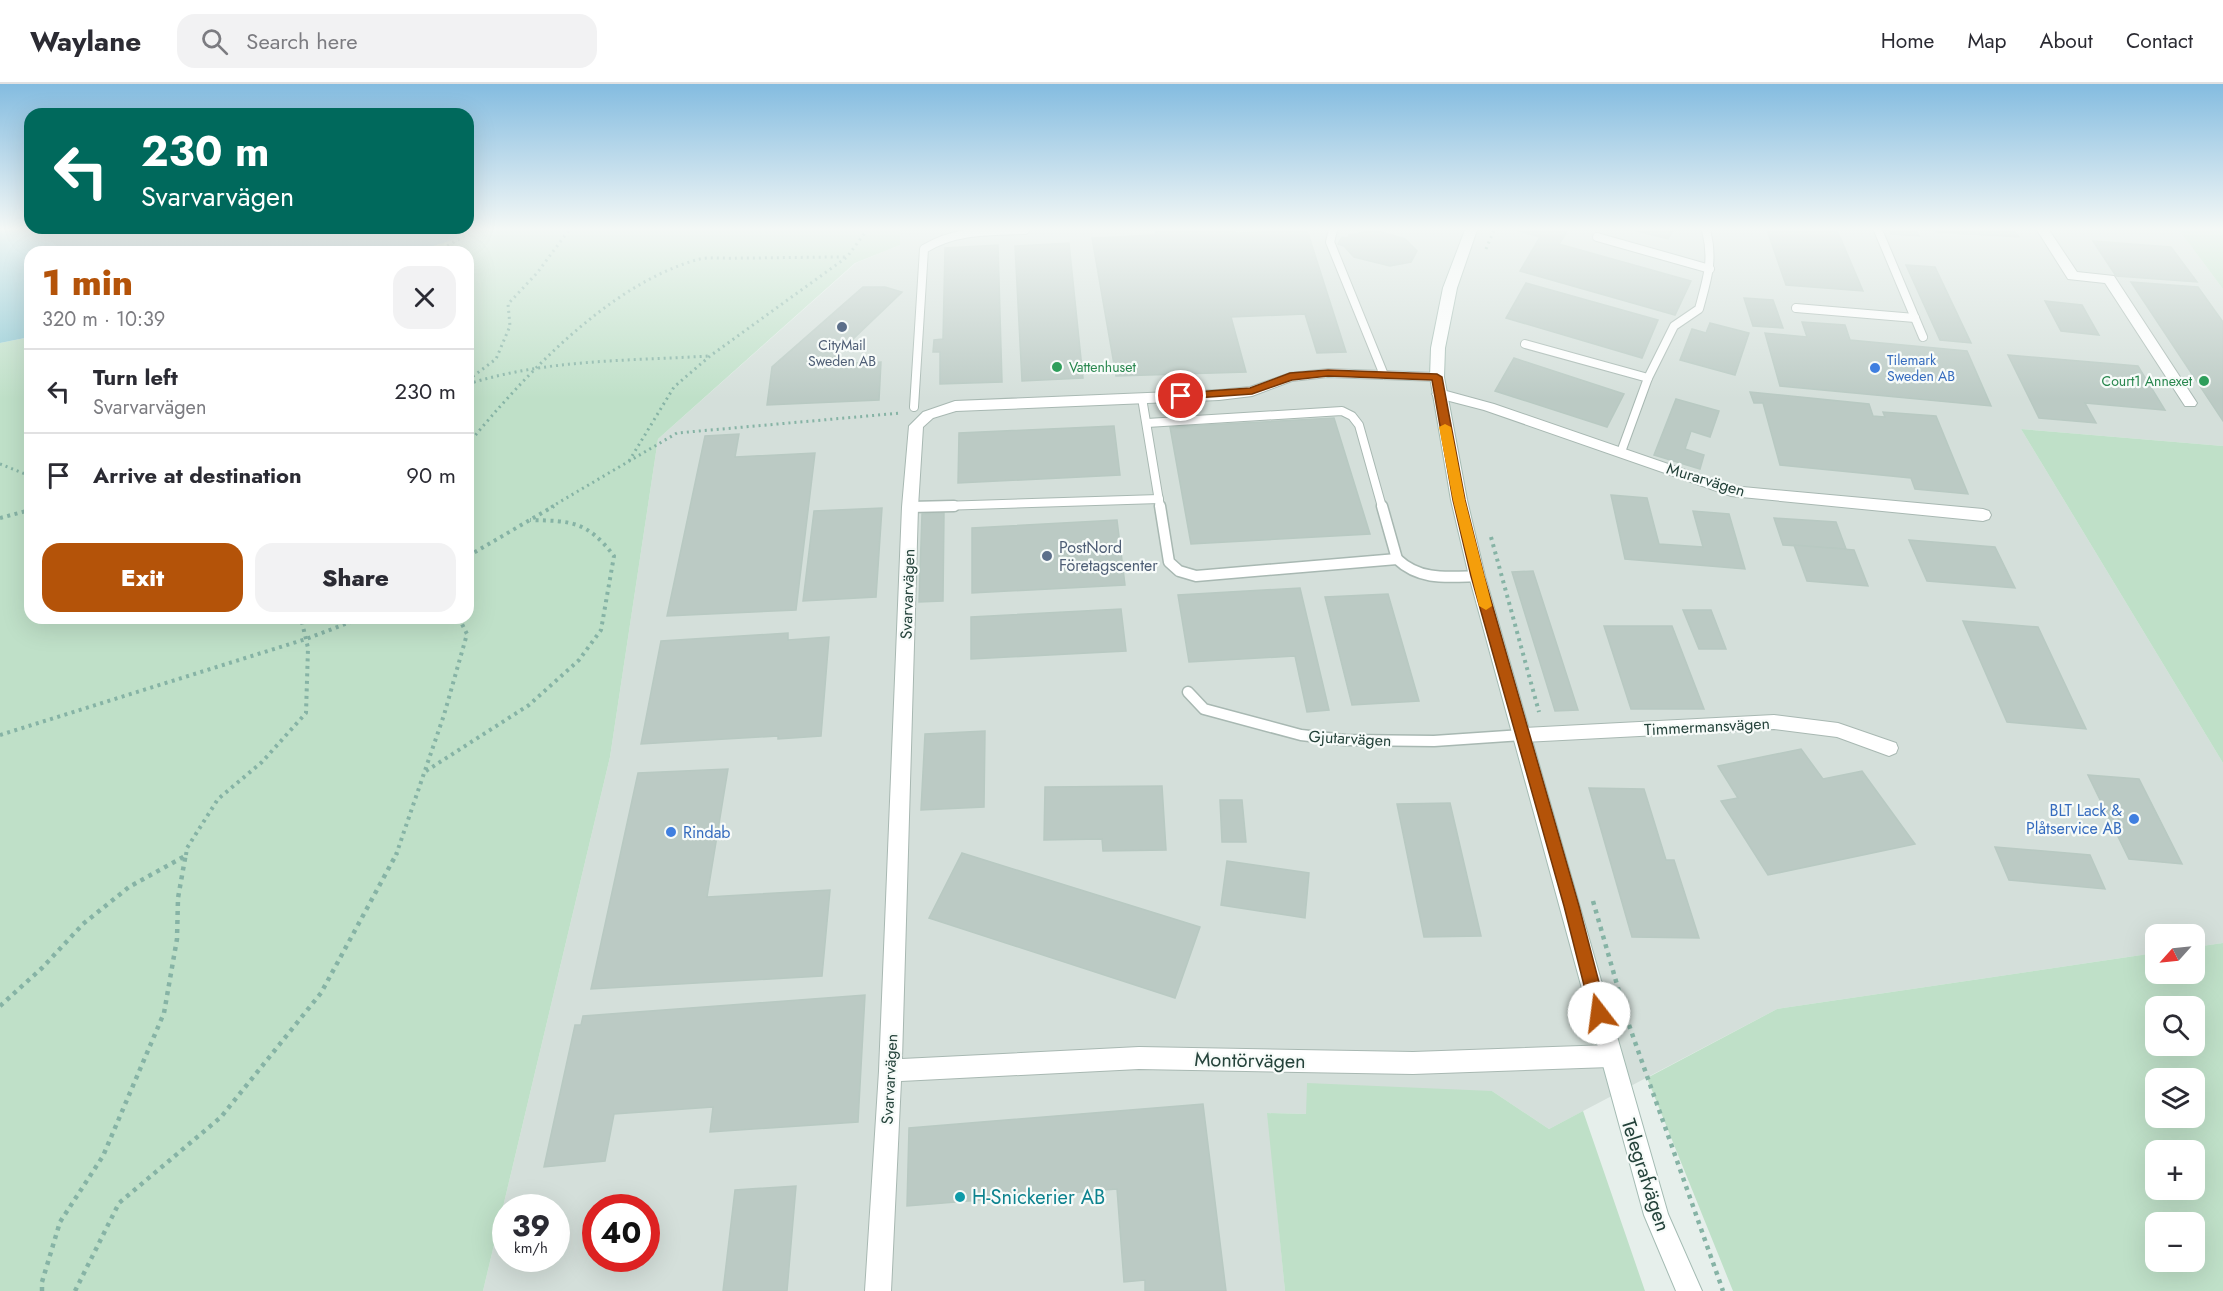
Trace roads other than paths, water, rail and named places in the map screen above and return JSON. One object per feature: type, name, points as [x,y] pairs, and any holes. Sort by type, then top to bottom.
[{"type":"street","name":"Telegrafvägen","points":[[1451,286],[1438,348],[1438,386],[1459,500],[1477,576],[1656,1215],[1689,1291]]},
{"type":"street","points":[[2114,286],[2190,404]]},
{"type":"street","name":"Svarvarvägen","points":[[878,1291],[890,1071],[910,507],[916,426],[928,415],[966,405],[1252,391],[1290,377],[1328,373],[1384,375],[1438,386]]},
{"type":"street","name":"Murarvägen","points":[[1438,386],[1489,407],[1731,491],[1983,515]]},
{"type":"street","name":"Timmermansvägen","points":[[1522,735],[1774,722],[1838,730],[1889,748]]},
{"type":"street","name":"Montörvägen","points":[[890,1071],[1139,1058],[1413,1063],[1610,1056]]},
{"type":"lane","points":[[912,410],[921,286]]},
{"type":"lane","points":[[1351,286],[1369,323],[1384,375]]},
{"type":"lane","points":[[1621,452],[1648,378],[1674,326],[1700,309],[1706,286]]},
{"type":"lane","points":[[1902,286],[1923,337]]},
{"type":"lane","points":[[1796,308],[1915,318]]},
{"type":"lane","points":[[1525,344],[1648,378]]},
{"type":"lane","points":[[1142,398],[1169,562],[1179,571],[1196,576],[1397,559]]},
{"type":"lane","points":[[1147,423],[1342,411],[1352,416],[1359,425],[1397,559],[1411,572],[1424,576],[1477,576]]},
{"type":"lane","points":[[910,507],[1159,499]]},
{"type":"lane","name":"Gjutarvägen","points":[[1188,692],[1204,709],[1301,735],[1345,740],[1434,741],[1522,735]]},
{"type":"water","points":[[0,286],[24,286],[24,338],[0,343]]},
{"type":"place","name":"CityMail Sweden AB","points":[[842,327]]},
{"type":"place","name":"Vattenhuset","points":[[1057,367]]},
{"type":"place","name":"Tilemark Sweden AB","points":[[1875,368]]},
{"type":"place","name":"Court1 Annexet","points":[[2204,381]]},
{"type":"place","name":"PostNord Företagscenter","points":[[1047,556]]},
{"type":"place","name":"BLT Lack & Plåtservice AB","points":[[2134,819]]},
{"type":"place","name":"Rindab","points":[[671,832]]},
{"type":"place","name":"H-Snickerier AB","points":[[960,1197]]}]
